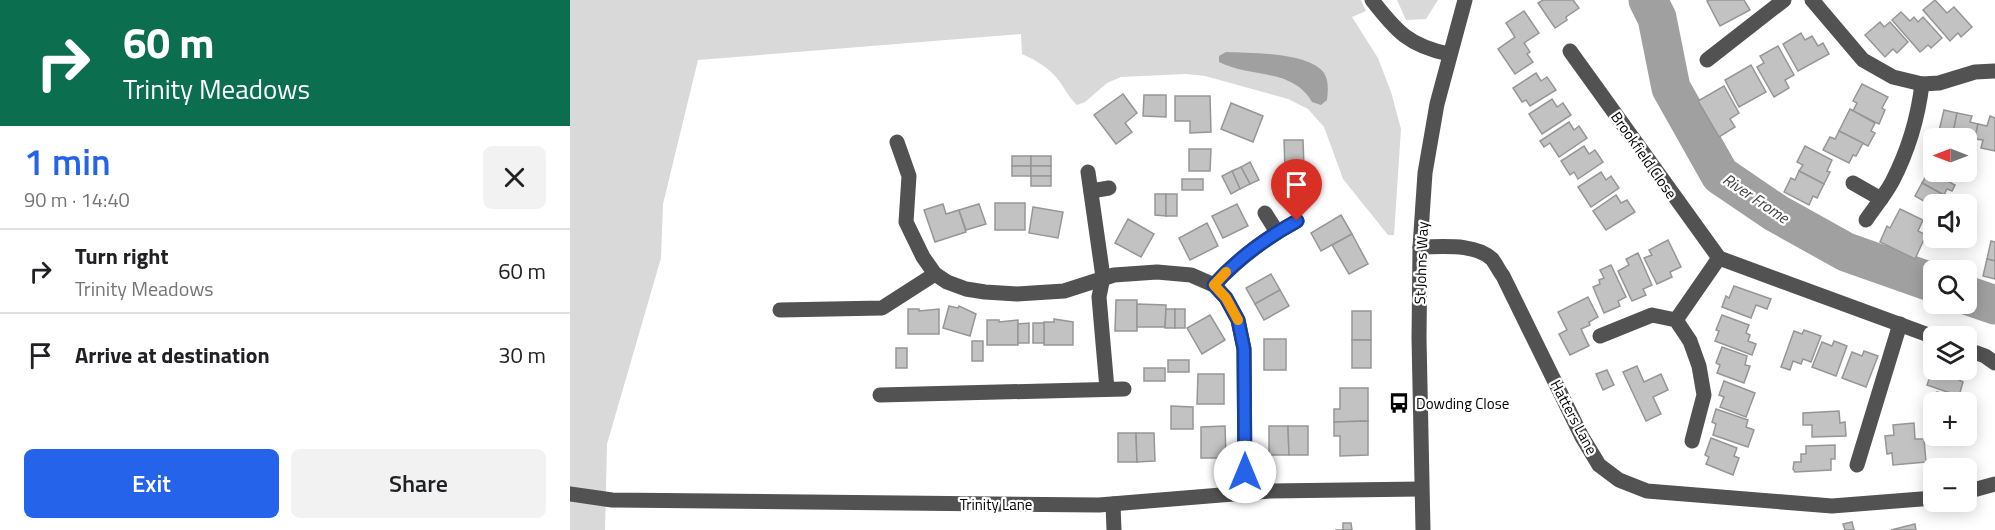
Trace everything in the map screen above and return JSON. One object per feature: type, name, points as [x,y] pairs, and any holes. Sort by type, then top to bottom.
[{"type":"street","points":[[1372,0],[1399,33],[1412,42],[1449,54]]},
{"type":"street","points":[[1384,0],[1386,18]]},
{"type":"street","name":"St Johns Way","points":[[1423,530],[1419,338],[1420,247],[1425,173],[1437,105],[1465,0]]},
{"type":"street","points":[[1707,60],[1784,0]]},
{"type":"street","points":[[1812,0],[1863,60],[1893,76],[1922,84],[1939,83],[1975,72],[1995,71]]},
{"type":"street","name":"Brookfield Close","points":[[1570,51],[1719,258]]},
{"type":"street","points":[[1866,220],[1892,184],[1908,146],[1919,108],[1922,84]]},
{"type":"street","points":[[897,142],[909,176],[906,222],[923,257],[935,274],[947,282],[966,289],[1017,294],[1064,291],[1103,277],[1157,272],[1191,275],[1214,285],[1226,298],[1238,320],[1244,349],[1245,493]]},
{"type":"street","points":[[1088,172],[1103,277],[1099,297],[1107,389]]},
{"type":"street","points":[[1853,183],[1881,199]]},
{"type":"street","points":[[1091,191],[1110,188]]},
{"type":"street","points":[[1265,213],[1277,232]]},
{"type":"street","points":[[1214,285],[1232,266],[1277,232],[1297,221]]},
{"type":"street","name":"Hatters Lane","points":[[1420,247],[1465,249],[1482,253],[1493,260],[1582,437],[1599,465],[1620,480],[1647,490],[1832,506],[1923,499]]},
{"type":"street","points":[[1676,320],[1719,258],[1923,333]]},
{"type":"street","points":[[780,310],[882,308],[935,274]]},
{"type":"street","points":[[1600,336],[1652,315],[1676,320],[1690,341],[1699,366],[1704,395],[1692,441]]},
{"type":"street","points":[[1857,465],[1900,324]]},
{"type":"street","points":[[1977,353],[1995,363]]},
{"type":"street","points":[[880,395],[1124,389]]},
{"type":"street","points":[[1977,489],[1995,484]]},
{"type":"street","name":"Trinity Lane","points":[[570,494],[612,500],[1113,504],[1270,491],[1421,489]]},
{"type":"street","points":[[1113,504],[1114,530]]},
{"type":"shaded area","points":[[570,0],[1361,0],[1366,11],[1352,17],[1378,58],[1391,92],[1401,129],[1394,235],[1388,235],[1343,179],[1324,127],[1308,109],[1288,99],[1205,76],[1186,74],[1121,77],[1107,83],[1085,102],[1077,105],[1052,73],[1022,54],[1021,34],[698,60],[663,204],[661,258],[607,444],[605,530],[570,530]],"holes":[[[1265,73],[1328,85],[1306,92],[1295,83]]]},
{"type":"shaded area","points":[[1397,0],[1438,0],[1426,19],[1406,20]]},
{"type":"shaded area","points":[[1226,52],[1278,55],[1306,61],[1324,73],[1327,79],[1327,100],[1321,105],[1312,102],[1304,91],[1294,84],[1270,75],[1231,67],[1219,62],[1219,56]]},
{"type":"building","points":[[1543,0],[1573,0],[1579,8],[1555,28],[1538,3]]},
{"type":"building","points":[[1744,0],[1750,10],[1720,26],[1707,1]]},
{"type":"building","points":[[1935,0],[1947,13],[1954,7],[1972,27],[1961,37],[1958,33],[1950,41],[1923,10]]},
{"type":"building","points":[[1524,11],[1539,33],[1524,43],[1530,52],[1527,54],[1533,62],[1515,74],[1498,49],[1515,37],[1506,23]]},
{"type":"building","points":[[1901,12],[1910,21],[1914,17],[1918,22],[1923,17],[1942,38],[1931,48],[1928,45],[1920,52],[1892,20]]},
{"type":"building","points":[[1880,22],[1884,27],[1890,22],[1908,42],[1897,53],[1893,49],[1885,57],[1865,35]]},
{"type":"building","points":[[1801,33],[1805,40],[1812,36],[1818,46],[1823,43],[1829,54],[1798,71],[1783,44]]},
{"type":"building","points":[[1778,46],[1794,75],[1785,80],[1789,88],[1774,97],[1757,67],[1764,63],[1760,56]]},
{"type":"building","points":[[1751,65],[1766,92],[1739,107],[1725,80]]},
{"type":"building","points":[[1536,73],[1541,81],[1547,77],[1556,90],[1530,106],[1526,100],[1522,102],[1513,88]]},
{"type":"building","points":[[1862,84],[1888,97],[1882,108],[1885,110],[1879,124],[1853,111],[1857,103],[1853,101]]},
{"type":"building","points":[[1724,86],[1739,113],[1730,119],[1735,127],[1719,137],[1698,101]]},
{"type":"building","points":[[1123,94],[1137,113],[1125,123],[1132,132],[1116,144],[1094,115]]},
{"type":"building","points":[[1144,95],[1166,95],[1166,117],[1143,116]]},
{"type":"building","points":[[1175,96],[1210,96],[1211,132],[1190,133],[1190,121],[1175,121]]},
{"type":"building","points":[[1552,99],[1557,107],[1563,103],[1571,115],[1542,134],[1529,114]]},
{"type":"building","points":[[1231,103],[1263,116],[1253,142],[1221,129]]},
{"type":"building","points":[[1850,109],[1875,123],[1871,131],[1875,133],[1868,146],[1839,131]]},
{"type":"building","points":[[1944,110],[1957,113],[1954,128],[1940,128]]},
{"type":"building","points":[[1957,113],[1972,116],[1970,122],[1978,124],[1977,129],[1954,128]]},
{"type":"building","points":[[1990,116],[1995,118],[1995,151],[1981,148],[1983,140],[1977,139],[1978,124],[1987,126]]},
{"type":"building","points":[[1569,122],[1574,130],[1579,126],[1587,138],[1559,157],[1550,143],[1544,147],[1540,141]]},
{"type":"building","points":[[1839,131],[1863,143],[1849,163],[1823,150],[1830,137],[1835,139]]},
{"type":"building","points":[[1284,140],[1303,140],[1304,168],[1285,169]]},
{"type":"building","points":[[1584,146],[1589,154],[1595,150],[1603,162],[1578,179],[1574,172],[1570,175],[1561,161]]},
{"type":"building","points":[[1805,146],[1832,160],[1827,171],[1830,172],[1824,184],[1799,171],[1803,165],[1797,162]]},
{"type":"building","points":[[1189,149],[1211,149],[1210,171],[1189,171]]},
{"type":"building","points":[[1012,156],[1031,156],[1031,166],[1012,166]]},
{"type":"building","points":[[1031,156],[1051,156],[1051,166],[1031,166]]},
{"type":"building","points":[[1250,162],[1259,180],[1250,184],[1241,167]]},
{"type":"building","points":[[1012,166],[1031,166],[1031,176],[1012,176]]},
{"type":"building","points":[[1031,166],[1051,166],[1051,176],[1031,176]]},
{"type":"building","points":[[1241,167],[1250,184],[1240,189],[1232,171]]},
{"type":"building","points":[[1313,168],[1313,187],[1284,188],[1284,169]]},
{"type":"building","points":[[1232,171],[1240,189],[1231,194],[1222,176]]},
{"type":"building","points":[[1799,171],[1824,184],[1817,198],[1813,196],[1809,205],[1784,192],[1791,178],[1795,180]]},
{"type":"building","points":[[1601,172],[1606,180],[1611,176],[1619,188],[1591,207],[1578,187]]},
{"type":"building","points":[[1031,176],[1051,176],[1051,186],[1031,186]]},
{"type":"building","points":[[1182,179],[1203,179],[1203,190],[1182,190]]},
{"type":"building","points":[[1949,182],[1955,185],[1952,191],[1947,189],[1942,194],[1922,183]]},
{"type":"building","points":[[1922,183],[1942,194],[1923,194],[1923,201],[1915,196]]},
{"type":"building","points":[[1155,194],[1166,194],[1166,216],[1155,215]]},
{"type":"building","points":[[1166,194],[1177,194],[1177,216],[1166,216]]},
{"type":"building","points":[[1616,195],[1621,203],[1627,200],[1635,212],[1606,230],[1593,211]]},
{"type":"building","points":[[995,203],[1025,203],[1025,230],[995,230]]},
{"type":"building","points":[[943,204],[946,214],[959,210],[966,232],[935,242],[924,210]]},
{"type":"building","points":[[979,204],[986,224],[966,230],[959,210]]},
{"type":"building","points":[[1237,204],[1248,226],[1223,238],[1212,216]]},
{"type":"building","points":[[1033,207],[1063,212],[1058,238],[1029,233]]},
{"type":"building","points":[[1900,209],[1923,220],[1918,231],[1923,234],[1923,242],[1915,259],[1880,242],[1887,226],[1890,228]]},
{"type":"building","points":[[1341,215],[1352,234],[1321,251],[1311,233]]},
{"type":"building","points":[[1128,219],[1154,234],[1141,257],[1115,243]]},
{"type":"building","points":[[1207,223],[1218,246],[1190,260],[1179,238]]},
{"type":"building","points":[[1352,234],[1368,264],[1349,274],[1332,245]]},
{"type":"building","points":[[1668,240],[1681,267],[1670,272],[1672,277],[1657,284],[1644,258],[1652,255],[1649,250]]},
{"type":"building","points":[[1991,241],[1995,242],[1995,261],[1987,259]]},
{"type":"building","points":[[1638,253],[1652,285],[1643,289],[1646,295],[1632,301],[1618,271],[1629,265],[1626,259]]},
{"type":"building","points":[[1987,259],[1995,261],[1995,279],[1983,276]]},
{"type":"building","points":[[1611,265],[1626,297],[1618,301],[1620,306],[1604,313],[1593,287],[1600,284],[1599,280],[1604,278],[1600,270]]},
{"type":"building","points":[[1271,274],[1280,290],[1255,304],[1246,288]]},
{"type":"building","points":[[1734,286],[1771,299],[1767,309],[1756,305],[1751,318],[1722,307],[1726,296],[1729,298]]},
{"type":"building","points":[[1280,290],[1289,306],[1264,320],[1255,304]]},
{"type":"building","points":[[1588,297],[1598,317],[1589,322],[1590,325],[1581,329],[1589,346],[1570,355],[1559,334],[1567,330],[1558,312]]},
{"type":"building","points":[[1116,300],[1137,300],[1137,331],[1115,331]]},
{"type":"building","points":[[1137,304],[1166,305],[1165,327],[1137,327]]},
{"type":"building","points":[[949,306],[958,308],[959,306],[976,314],[970,336],[943,328]]},
{"type":"building","points":[[908,309],[919,309],[919,311],[939,309],[939,334],[908,334]]},
{"type":"building","points":[[1166,309],[1175,309],[1175,328],[1165,328]]},
{"type":"building","points":[[1175,309],[1185,309],[1185,328],[1175,328]]},
{"type":"building","points":[[1352,311],[1371,311],[1371,340],[1352,340]]},
{"type":"building","points":[[1210,315],[1225,340],[1202,354],[1187,328]]},
{"type":"building","points":[[1722,315],[1749,325],[1746,333],[1750,335],[1748,341],[1756,344],[1752,355],[1715,341],[1719,331],[1716,330]]},
{"type":"building","points":[[1054,319],[1073,322],[1073,345],[1044,345],[1044,322],[1054,322]]},
{"type":"building","points":[[987,320],[999,320],[999,322],[1018,320],[1018,345],[987,345]]},
{"type":"building","points":[[1029,323],[1029,343],[1018,343],[1018,324]]},
{"type":"building","points":[[1033,323],[1044,323],[1044,343],[1033,343]]},
{"type":"building","points":[[1804,330],[1821,336],[1811,362],[1803,359],[1801,364],[1793,361],[1790,370],[1781,367],[1794,331],[1802,334]]},
{"type":"building","points":[[1264,339],[1286,339],[1286,370],[1264,370]]},
{"type":"building","points":[[1352,340],[1371,340],[1371,368],[1352,368]]},
{"type":"building","points":[[972,341],[983,341],[983,361],[972,361]]},
{"type":"building","points":[[1834,341],[1847,346],[1836,376],[1812,367],[1822,342],[1832,346]]},
{"type":"building","points":[[1722,347],[1747,356],[1745,365],[1750,366],[1744,383],[1717,373],[1720,365],[1716,363]]},
{"type":"building","points":[[896,348],[907,348],[907,368],[896,368]]},
{"type":"building","points":[[1864,351],[1878,356],[1866,387],[1842,378],[1852,352],[1862,356]]},
{"type":"building","points":[[1168,360],[1189,360],[1189,372],[1168,372]]},
{"type":"building","points":[[1637,366],[1644,382],[1661,374],[1668,390],[1653,397],[1661,414],[1646,421],[1623,372]]},
{"type":"building","points":[[1144,368],[1165,368],[1165,381],[1144,381]]},
{"type":"building","points":[[1607,370],[1614,385],[1603,390],[1596,374]]},
{"type":"building","points":[[1198,374],[1224,374],[1224,404],[1197,404]]},
{"type":"building","points":[[1929,380],[1963,382],[1960,392],[1947,392],[1927,385]]},
{"type":"building","points":[[1724,381],[1755,393],[1746,417],[1720,407],[1724,397],[1719,395]]},
{"type":"building","points":[[1340,388],[1368,388],[1368,421],[1334,422],[1334,409],[1340,409]]},
{"type":"building","points":[[1171,406],[1193,407],[1193,429],[1171,429]]},
{"type":"building","points":[[1716,409],[1748,420],[1746,427],[1754,430],[1748,447],[1713,435],[1716,424],[1712,422]]},
{"type":"building","points":[[1839,411],[1840,423],[1845,422],[1846,436],[1812,437],[1812,425],[1803,425],[1803,413]]},
{"type":"building","points":[[1368,421],[1368,455],[1340,456],[1340,436],[1334,436],[1334,422]]},
{"type":"building","points":[[1914,423],[1915,439],[1923,439],[1925,446],[1926,458],[1923,458],[1923,462],[1893,465],[1892,453],[1887,454],[1885,436],[1894,435],[1893,425]]},
{"type":"building","points":[[1225,426],[1226,458],[1201,458],[1201,427]]},
{"type":"building","points":[[1269,426],[1288,426],[1289,455],[1269,455]]},
{"type":"building","points":[[1288,426],[1308,426],[1308,455],[1289,455]]},
{"type":"building","points":[[1118,433],[1136,433],[1137,462],[1118,462]]},
{"type":"building","points":[[1136,433],[1154,433],[1155,461],[1137,462]]},
{"type":"building","points":[[1711,438],[1737,448],[1734,456],[1739,458],[1733,475],[1706,464],[1709,457],[1705,455]]},
{"type":"building","points":[[1835,445],[1835,459],[1831,459],[1831,470],[1795,472],[1793,469],[1794,462],[1801,462],[1801,454],[1806,454],[1806,446]]},
{"type":"building","points":[[1852,522],[1854,530],[1845,530],[1843,524]]},
{"type":"building","points":[[1343,523],[1351,523],[1352,530],[1343,530]]},
{"type":"building","points":[[1915,524],[1916,530],[1891,530]]},
{"type":"waterway","name":"River Frome","points":[[1648,0],[1657,18],[1671,88],[1720,175],[1776,213],[1846,252],[1923,279]]},
{"type":"waterway","name":"River Frome","points":[[1977,299],[1995,305]]},
{"type":"slow traffic","points":[[1226,272],[1214,285],[1226,298],[1238,320]]},
{"type":"place","name":"Dowding Close","points":[[1399,403]]},
{"type":"route","points":[[1245,472],[1244,349],[1238,320],[1226,298],[1214,285],[1232,266],[1277,232],[1297,221]]}]
